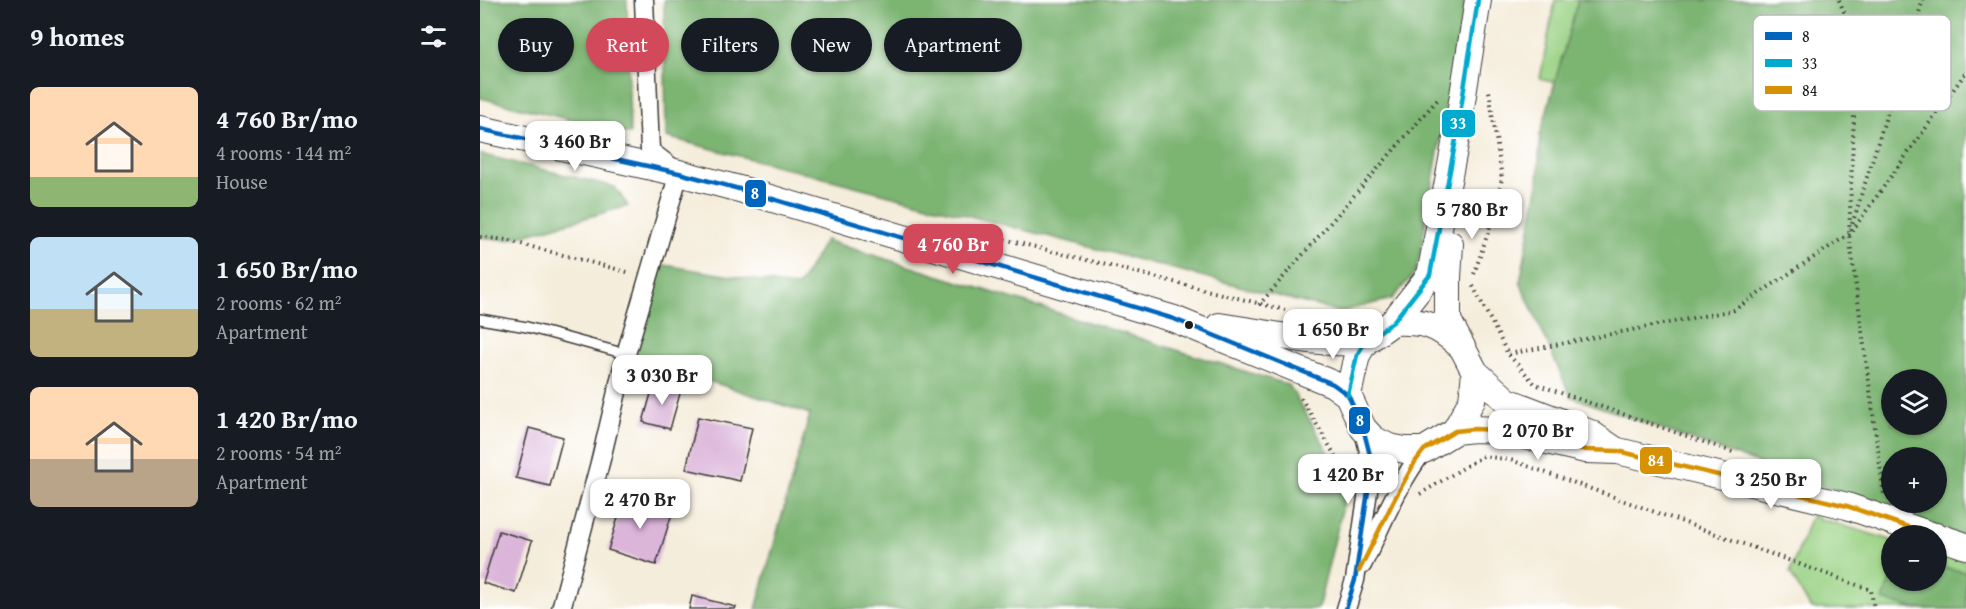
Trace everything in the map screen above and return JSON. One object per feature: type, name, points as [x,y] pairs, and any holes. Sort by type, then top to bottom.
[{"type":"street","points":[[644,0],[650,151],[679,173]]},
{"type":"street","points":[[1348,395],[1357,355],[1365,342],[1393,322],[1430,275],[1456,139],[1478,0]]},
{"type":"street","points":[[480,129],[679,173],[743,190],[1174,319],[1333,384],[1348,395],[1363,428],[1371,459],[1355,580]]},
{"type":"street","points":[[1456,139],[1448,278],[1448,320],[1475,372],[1507,401],[1590,433],[1618,452]]},
{"type":"street","points":[[561,609],[626,354],[679,173]]},
{"type":"street","points":[[1174,319],[1290,337],[1348,343],[1365,342]]},
{"type":"street","points":[[1393,322],[1424,322],[1443,330],[1462,347]]},
{"type":"street","points":[[1455,432],[1472,400],[1475,372]]},
{"type":"street","points":[[1363,428],[1373,439],[1389,447],[1425,450]]},
{"type":"street","points":[[1346,609],[1355,580],[1415,462],[1425,450],[1455,432],[1474,429],[1498,430],[1586,450],[1618,452],[1847,506],[1903,525]]},
{"type":"street","points":[[1947,540],[1966,546]]},
{"type":"lane","points":[[480,319],[527,327],[626,354]]},
{"type":"path","points":[[1839,0],[1845,15]]},
{"type":"path","points":[[1918,15],[1923,0]]},
{"type":"path","points":[[1259,305],[1468,65]]},
{"type":"path","points":[[1951,93],[1966,72]]},
{"type":"path","points":[[1489,90],[1502,178],[1496,209],[1471,283],[1508,354],[1536,384]]},
{"type":"path","points":[[1854,111],[1849,234],[1888,520]]},
{"type":"path","points":[[1849,234],[1888,111]]},
{"type":"path","points":[[1508,354],[1734,310],[1849,234],[1938,111]]},
{"type":"path","points":[[957,227],[1289,311]]},
{"type":"path","points":[[480,237],[506,240],[649,277]]},
{"type":"path","points":[[1296,389],[1354,489]]},
{"type":"path","points":[[1416,497],[1483,456],[1511,460],[1871,590],[1874,609]]},
{"type":"green space","points":[[480,0],[627,0],[627,18],[586,18],[586,72],[629,72],[630,134],[480,98]]},
{"type":"green space","points":[[664,0],[1465,0],[1415,273],[1392,299],[1339,312],[666,137],[665,72],[669,72],[669,18],[664,18]]},
{"type":"green space","points":[[1555,0],[1588,0],[1571,87],[1540,79]]},
{"type":"green space","points":[[1578,0],[1966,0],[1966,537],[1947,530],[1947,525],[1932,525],[1898,513],[1947,513],[1947,447],[1881,447],[1881,507],[1571,397],[1520,282],[1538,187],[1540,135]]},
{"type":"green space","points":[[480,154],[615,187],[628,206],[506,240],[480,237]]},
{"type":"green space","points":[[825,240],[1289,385],[1348,485],[1318,609],[756,609],[810,414],[626,354],[659,264],[798,287]]},
{"type":"green space","points":[[1811,516],[1881,537],[1881,591],[1947,591],[1947,556],[1966,561],[1966,609],[1811,609],[1790,573]]},
{"type":"green space","points":[[1947,568],[1966,572],[1966,609],[1915,609],[1883,600],[1886,591],[1947,591]]},
{"type":"building","points":[[654,383],[681,390],[670,429],[643,422]]},
{"type":"building","points":[[698,417],[752,428],[740,481],[686,469]]},
{"type":"building","points":[[529,428],[563,437],[550,486],[516,478]]},
{"type":"building","points":[[625,495],[673,510],[656,565],[608,550]]},
{"type":"building","points":[[499,531],[532,541],[516,593],[483,583]]},
{"type":"building","points":[[692,596],[736,607],[735,609],[689,609]]},
{"type":"transit line","name":"33","points":[[1348,395],[1357,355],[1365,342],[1393,322],[1430,275],[1456,139],[1478,0]]},
{"type":"transit line","name":"8","points":[[480,129],[679,173],[743,190],[1174,319],[1333,384],[1348,395],[1363,428],[1371,459],[1355,580],[1346,609]]},
{"type":"transit line","name":"84","points":[[1359,571],[1394,500],[1424,450],[1455,431],[1474,429],[1499,430],[1586,450],[1618,451],[1847,506],[1902,525]]}]
